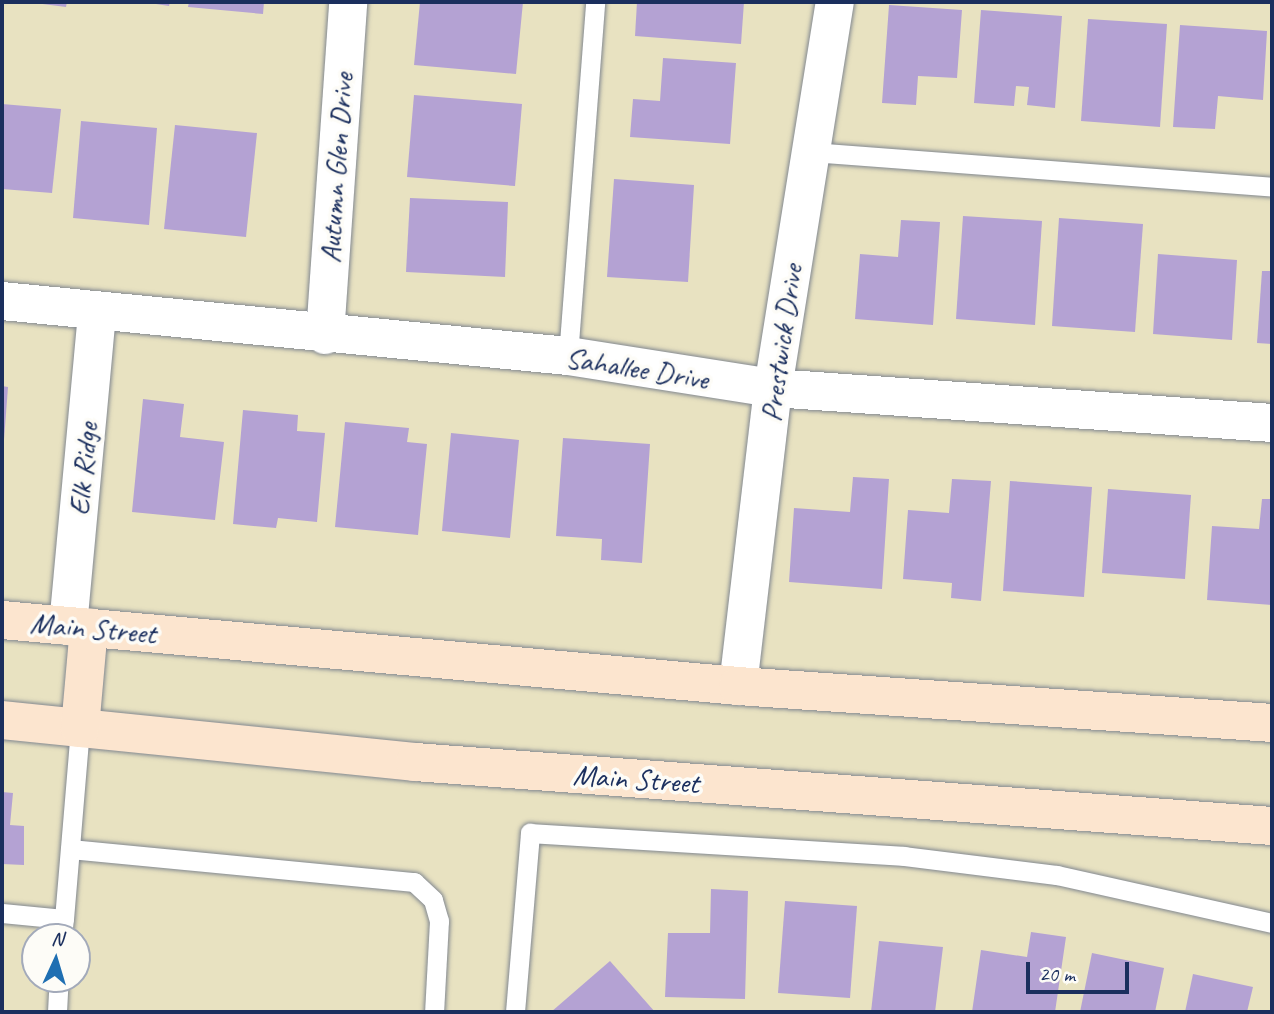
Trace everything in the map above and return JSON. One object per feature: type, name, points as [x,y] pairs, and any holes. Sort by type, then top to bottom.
[{"type":"main road","name":"Main Street","points":[[2,620],[738,686],[1272,723]]},
{"type":"main road","points":[[79,626],[80,728]]},
{"type":"main road","name":"Main Street","points":[[2,720],[415,762],[1272,826]]},
{"type":"street","name":"Autumn Glen Drive","points":[[325,335],[348,2]]},
{"type":"street","name":"Prestwick Drive","points":[[738,686],[773,388],[835,2]]},
{"type":"street","name":"Sahallee Drive","points":[[2,301],[325,335],[568,356],[773,388],[1272,423]]},
{"type":"street","name":"Elk Ridge","points":[[79,626],[97,312]]},
{"type":"lane","points":[[568,356],[595,2]]},
{"type":"lane","points":[[811,152],[1272,187]]},
{"type":"lane","points":[[63,923],[80,728]]},
{"type":"lane","points":[[515,1012],[530,833],[980,865],[1057,875],[1272,923]]},
{"type":"lane","points":[[70,849],[414,882],[433,900],[439,921],[434,1012]]},
{"type":"lane","points":[[2,914],[41,923]]},
{"type":"lane","points":[[57,1012],[59,993]]},
{"type":"building","points":[[27,2],[67,2],[66,7]]},
{"type":"building","points":[[143,2],[170,2],[169,6]]},
{"type":"building","points":[[189,2],[264,2],[263,14],[188,7]]},
{"type":"building","points":[[420,2],[523,2],[516,74],[414,65]]},
{"type":"building","points":[[637,2],[744,2],[741,44],[635,36]]},
{"type":"building","points":[[889,5],[962,10],[957,78],[918,76],[916,105],[882,103]]},
{"type":"building","points":[[981,10],[1062,16],[1055,108],[1027,105],[1029,87],[1016,86],[1014,106],[974,103]]},
{"type":"building","points":[[1088,19],[1167,24],[1160,127],[1081,121]]},
{"type":"building","points":[[1180,25],[1267,31],[1263,100],[1218,96],[1215,129],[1173,127]]},
{"type":"building","points":[[663,58],[736,63],[730,144],[630,137],[633,99],[660,101]]},
{"type":"building","points":[[414,95],[522,104],[515,186],[407,177]]},
{"type":"building","points":[[2,104],[61,109],[52,193],[2,189]]},
{"type":"building","points":[[81,121],[157,128],[149,225],[73,218]]},
{"type":"building","points":[[175,125],[257,133],[246,237],[164,229]]},
{"type":"building","points":[[614,179],[694,185],[688,282],[607,277]]},
{"type":"building","points":[[410,198],[508,202],[505,277],[406,272]]},
{"type":"building","points":[[963,216],[1042,221],[1035,325],[956,319]]},
{"type":"building","points":[[1059,218],[1143,224],[1135,332],[1052,326]]},
{"type":"building","points":[[901,220],[940,222],[933,325],[855,319],[860,254],[898,257]]},
{"type":"building","points":[[1158,254],[1237,260],[1232,340],[1153,334]]},
{"type":"building","points":[[1262,271],[1272,271],[1272,344],[1257,343]]},
{"type":"building","points":[[2,386],[8,387],[4,440],[2,440]]},
{"type":"building","points":[[143,399],[184,404],[180,437],[224,442],[215,520],[132,512]]},
{"type":"building","points":[[243,410],[298,415],[297,431],[325,433],[317,522],[278,518],[276,528],[233,524]]},
{"type":"building","points":[[345,422],[409,428],[407,442],[427,444],[418,535],[335,527]]},
{"type":"building","points":[[451,433],[519,440],[510,538],[442,531]]},
{"type":"building","points":[[563,438],[650,444],[642,563],[601,560],[602,539],[556,536]]},
{"type":"building","points":[[853,477],[889,479],[882,589],[789,582],[794,508],[850,512]]},
{"type":"building","points":[[952,479],[991,481],[981,601],[951,598],[952,583],[903,579],[908,510],[949,513]]},
{"type":"building","points":[[1010,481],[1092,487],[1084,597],[1003,591]]},
{"type":"building","points":[[1108,489],[1191,495],[1185,579],[1102,573]]},
{"type":"building","points":[[1262,499],[1272,499],[1272,605],[1207,600],[1212,526],[1259,529]]},
{"type":"building","points":[[2,792],[13,793],[10,825],[24,826],[24,865],[2,864]]},
{"type":"building","points":[[711,889],[748,891],[745,999],[665,997],[668,933],[710,933]]},
{"type":"building","points":[[785,901],[857,906],[850,998],[778,993]]},
{"type":"building","points":[[1031,932],[1066,937],[1055,1012],[972,1012],[981,950],[1027,957]]},
{"type":"building","points":[[879,941],[943,947],[935,1012],[871,1012]]},
{"type":"building","points":[[1092,953],[1164,968],[1155,1012],[1080,1012]]},
{"type":"building","points":[[610,961],[655,1012],[551,1012]]},
{"type":"building","points":[[1193,974],[1253,987],[1247,1012],[1185,1012]]}]
